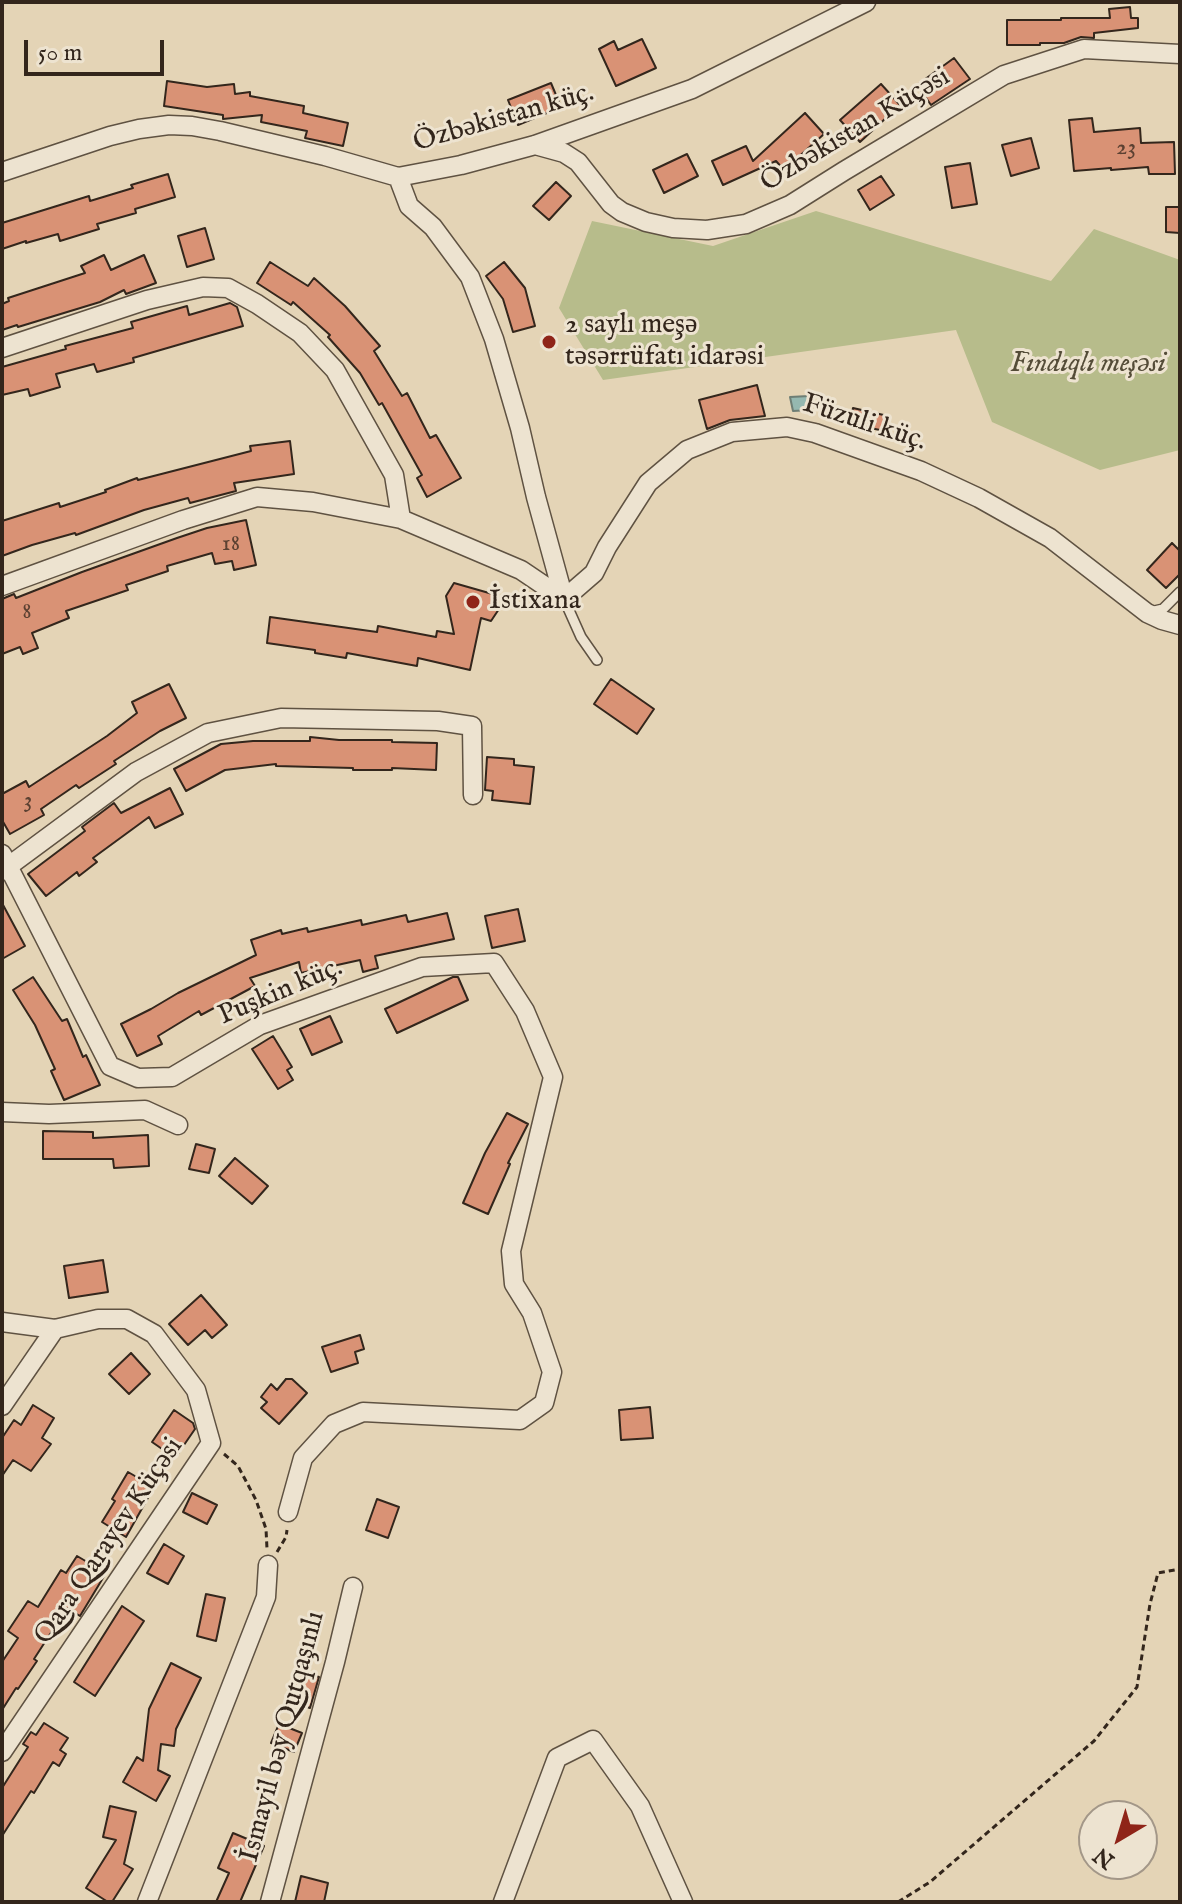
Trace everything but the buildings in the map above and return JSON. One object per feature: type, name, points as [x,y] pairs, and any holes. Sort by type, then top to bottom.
[{"type":"street","name":"Özbəkistan küç.","points":[[2,172],[110,136],[169,125],[220,131],[398,177],[461,165],[535,145],[692,89],[866,2]]},
{"type":"street","name":"Özbəkistan Küçəsi","points":[[535,145],[564,153],[578,162],[611,204],[622,212],[673,228],[707,230],[746,224],[790,205],[1004,75],[1084,49],[1180,54]]},
{"type":"street","points":[[398,177],[409,206],[433,227],[470,277],[494,339],[520,428],[564,599]]},
{"type":"street","points":[[2,348],[147,300],[203,287],[228,288],[300,333],[335,370],[394,475],[401,519]]},
{"type":"street","name":"Füzuli küç.","points":[[564,599],[594,573],[648,483],[687,450],[732,432],[787,427],[815,433],[878,455],[979,498],[1050,538],[1147,613],[1180,625]]},
{"type":"street","points":[[2,586],[183,520],[257,497],[313,502],[401,519],[521,570],[564,599]]},
{"type":"street","points":[[4,864],[136,772],[208,733],[281,718],[438,721],[472,726],[473,795]]},
{"type":"street","name":"Puşkin küç.","points":[[4,864],[110,1066],[138,1078],[172,1077],[260,1025],[422,967],[494,963],[525,1011],[553,1077],[511,1251],[514,1284],[532,1313],[552,1372],[544,1403],[520,1420],[363,1412],[334,1424],[303,1458],[288,1512]]},
{"type":"street","points":[[2,1112],[49,1114],[145,1110],[178,1125]]},
{"type":"street","points":[[2,1322],[55,1329],[98,1319],[127,1319],[154,1334],[196,1390],[211,1443]]},
{"type":"street","points":[[2,1406],[55,1329]]},
{"type":"street","name":"Qara Qarayev Küçəsi","points":[[2,1752],[211,1443]]},
{"type":"street","points":[[147,1902],[266,1597],[268,1565]]},
{"type":"street","name":"İsmayil bəy Qutqaşınlı","points":[[270,1902],[353,1587]]},
{"type":"street","points":[[503,1902],[557,1758],[593,1740],[640,1806],[683,1902]]},
{"type":"lane","points":[[1147,613],[1163,609],[1180,592]]},
{"type":"lane","points":[[564,599],[581,637],[597,660]]},
{"type":"path","points":[[211,1443],[238,1466],[256,1500],[266,1529],[268,1565]]},
{"type":"path","points":[[268,1565],[286,1537],[288,1512]]},
{"type":"path","points":[[898,1902],[930,1882],[1094,1741],[1137,1687],[1158,1573],[1180,1569]]},
{"type":"green space","name":"Fındıqlı meşəsi","points":[[816,211],[1051,281],[1094,229],[1180,260],[1180,450],[1100,470],[992,422],[956,330],[603,380],[559,308],[592,221],[713,246]]},
{"type":"water","points":[[809,396],[811,410],[793,411],[790,397]]},
{"type":"place","name":"2 saylı meşə təsərrüfatı idarəsi","points":[[549,342]]},
{"type":"place","name":"İstixana","points":[[473,602]]}]
